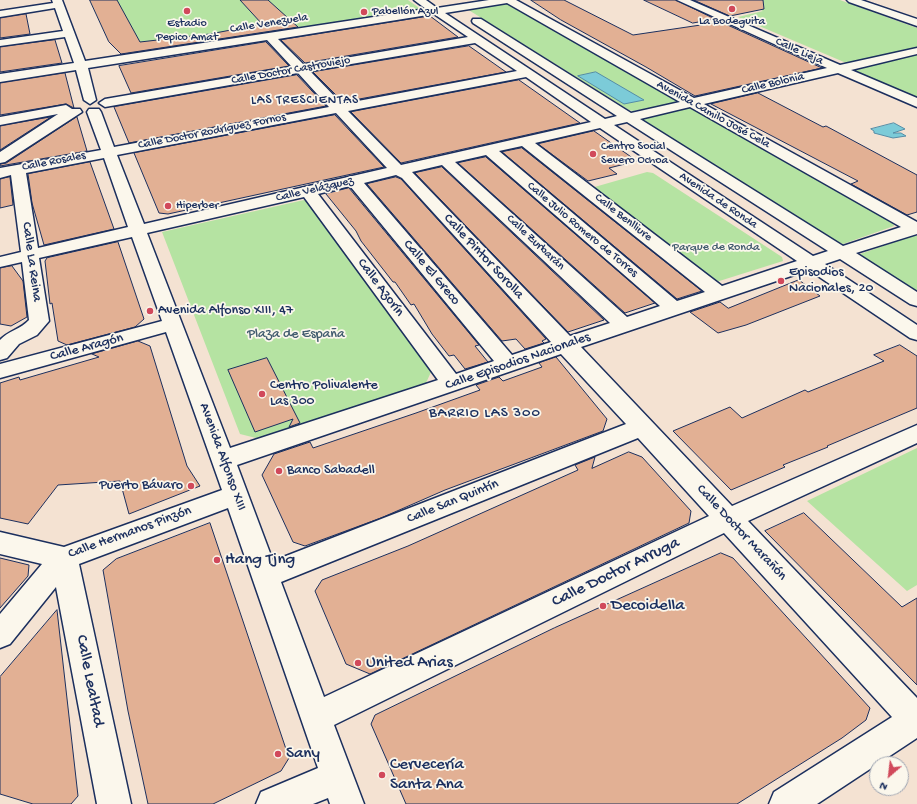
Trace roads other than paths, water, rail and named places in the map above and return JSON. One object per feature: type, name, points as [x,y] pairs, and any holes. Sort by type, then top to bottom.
[{"type":"street","name":"Avenida de Ronda","points":[[420,0],[443,6],[617,121],[818,261],[917,334]]},
{"type":"street","name":"Calle Venezuela","points":[[0,78],[270,37],[443,6],[509,0]]},
{"type":"street","name":"Avenida Camilo José Cela","points":[[509,0],[916,228]]},
{"type":"street","name":"Calle Lieja","points":[[682,0],[917,103]]},
{"type":"street","points":[[852,0],[917,23]]},
{"type":"street","points":[[0,14],[57,3]]},
{"type":"street","name":"Avenida Alfonso XIII","points":[[57,3],[96,105],[109,152],[236,495],[342,790]]},
{"type":"street","name":"Avenida de Ronda","points":[[443,6],[478,39],[528,73],[617,121],[842,253],[917,300]]},
{"type":"street","points":[[0,43],[69,33]]},
{"type":"street","name":"Calle Pintor Sorolla","points":[[270,37],[336,108],[398,171],[407,175],[566,346]]},
{"type":"street","name":"Calle Doctor Castroviejo","points":[[72,110],[79,102],[96,105],[478,39]]},
{"type":"street","name":"Calle Bolonia","points":[[617,121],[692,102],[917,51]]},
{"type":"street","name":"Calle Doctor Rodríguez Fornos","points":[[109,152],[528,73]]},
{"type":"street","points":[[0,121],[72,110]]},
{"type":"street","points":[[0,159],[72,110]]},
{"type":"street","points":[[28,117],[39,119],[48,126]]},
{"type":"street","name":"Calle Velázquez","points":[[0,262],[617,121]]},
{"type":"street","name":"Calle Benlliure","points":[[526,142],[720,294]]},
{"type":"street","name":"Calle Julio Romero de Torres","points":[[488,150],[675,309]]},
{"type":"street","name":"Calle Rosales","points":[[0,172],[18,170],[109,152]]},
{"type":"street","name":"Calle Zurbarán","points":[[445,160],[625,326]]},
{"type":"street","name":"Calle La Reina","points":[[4,343],[30,331],[39,321],[18,170]]},
{"type":"street","name":"Calle El Greco","points":[[354,181],[509,365]]},
{"type":"street","name":"Calle Azorín","points":[[308,192],[452,384]]},
{"type":"street","name":"Calle Episodios Nacionales","points":[[223,460],[916,228]]},
{"type":"street","name":"Avenida de Ronda","points":[[818,261],[917,319]]},
{"type":"street","name":"Calle Aragón","points":[[0,370],[173,324]]},
{"type":"street","name":"Calle Doctor Marañón","points":[[566,346],[917,721]]},
{"type":"street","name":"Calle San Quintín","points":[[265,576],[642,427]]},
{"type":"street","name":"Calle Doctor Arruga","points":[[316,716],[728,519],[917,433]]},
{"type":"street","name":"Calle Hermanos Pinzón","points":[[0,543],[64,558],[236,495]]},
{"type":"street","points":[[0,635],[64,558]]},
{"type":"street","name":"Calle Lealtad","points":[[64,558],[114,804]]},
{"type":"street","points":[[786,804],[917,721]]},
{"type":"street","points":[[273,804],[342,790]]},
{"type":"water","points":[[596,72],[644,100],[624,104],[578,76]]},
{"type":"water","points":[[894,123],[905,129],[893,133],[901,133],[906,136],[893,138],[874,133],[871,129]]},
{"type":"place","name":"La Bodeguita","points":[[732,9]]},
{"type":"place","name":"Estadio Pepico Amat","points":[[187,11]]},
{"type":"place","name":"Pabellón Azul","points":[[364,12]]},
{"type":"place","name":"Centro Social Severo Ochoa","points":[[593,154]]},
{"type":"place","name":"Hiperber","points":[[168,206]]},
{"type":"place","name":"Episodios Nacionales, 20","points":[[781,281]]},
{"type":"place","name":"Avenida Alfonso XIII, 47","points":[[150,311]]},
{"type":"place","name":"Centro Polivalente Las 300","points":[[262,394]]},
{"type":"place","name":"Banco Sabadell","points":[[279,471]]},
{"type":"place","name":"Puerto Bávaro","points":[[191,486]]},
{"type":"place","name":"Hang Tjng","points":[[217,560]]},
{"type":"place","name":"Decoidella","points":[[603,606]]},
{"type":"place","name":"United Arias","points":[[358,663]]},
{"type":"place","name":"Sany","points":[[278,754]]},
{"type":"place","name":"Cervecería Santa Ana","points":[[382,775]]},
{"type":"district","name":"LAS TRESCIENTAS","points":[[305,101]]},
{"type":"district","name":"BARRIO LAS 300","points":[[485,414]]},
{"type":"park label","name":"Parque de Ronda","points":[[716,248]]},
{"type":"park label","name":"Plaza de España","points":[[296,335]]}]
